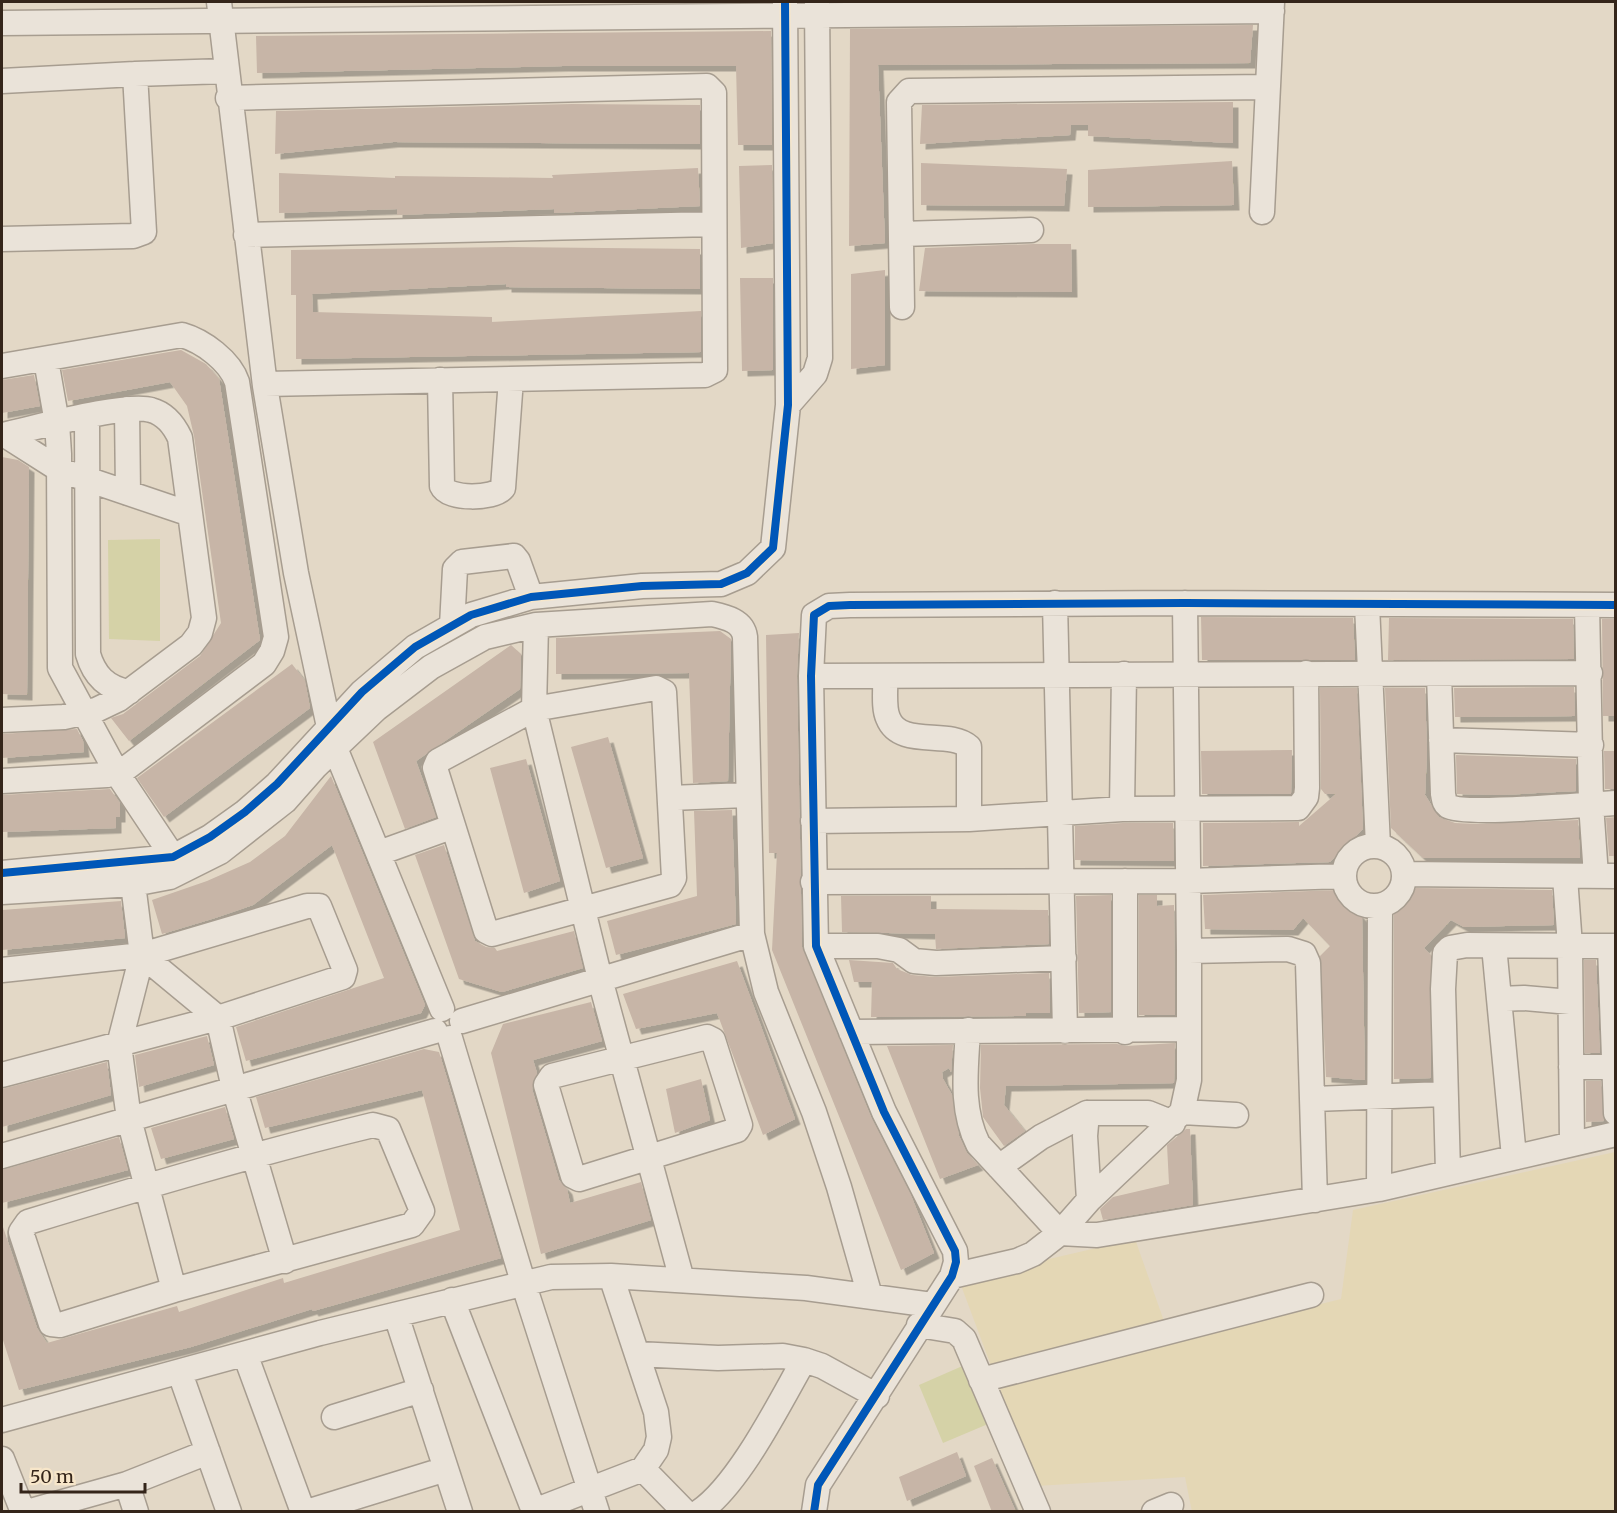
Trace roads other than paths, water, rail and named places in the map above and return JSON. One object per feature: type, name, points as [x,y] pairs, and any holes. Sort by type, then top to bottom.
[{"type":"street","points":[[2,23],[219,12],[1272,6],[1262,212]]},
{"type":"street","points":[[788,405],[815,374],[820,358],[817,8]]},
{"type":"street","points":[[2,892],[133,884],[170,877],[220,852],[285,801],[332,738],[362,692],[416,647],[471,615],[531,597],[642,585],[721,584],[747,573],[773,548],[788,405],[785,9]]},
{"type":"street","points":[[219,12],[265,384],[296,573],[332,738],[447,1024],[524,1282],[597,1512]]},
{"type":"street","points":[[2,81],[225,70]]},
{"type":"street","points":[[2,239],[133,236],[144,232],[135,74]]},
{"type":"street","points":[[228,98],[707,86],[714,93],[715,370],[705,375],[265,384]]},
{"type":"street","points":[[902,307],[899,102],[909,91],[1268,87]]},
{"type":"street","points":[[246,235],[714,224]]},
{"type":"street","points":[[901,234],[1031,230]]},
{"type":"street","points":[[2,366],[182,335],[192,338],[224,362],[237,382],[276,637],[272,651],[264,664],[253,674],[132,765],[117,773],[2,781]]},
{"type":"street","points":[[46,360],[57,423],[60,470],[60,668],[54,718]]},
{"type":"street","points":[[440,380],[442,486],[448,494],[482,495],[496,494],[502,488],[511,379]]},
{"type":"street","points":[[2,720],[54,718],[84,714],[107,705],[129,692],[191,645],[203,626],[204,610],[180,438],[174,426],[153,410],[141,407],[3,435]]},
{"type":"street","points":[[127,409],[128,493]]},
{"type":"street","points":[[87,417],[88,654],[95,673],[102,680],[119,690],[129,692]]},
{"type":"street","points":[[3,435],[60,470],[190,514]]},
{"type":"street","points":[[452,626],[455,569],[462,562],[514,556],[531,597]]},
{"type":"street","points":[[1055,603],[1065,1031]]},
{"type":"street","points":[[814,1512],[818,1485],[952,1276],[956,1262],[955,1251],[884,1112],[816,946],[813,882],[811,676],[814,615],[829,606],[1055,603],[1367,606],[1616,605]]},
{"type":"street","points":[[952,1276],[1024,1258],[1060,1233],[1089,1200],[1178,1118],[1188,1087],[1189,1029],[1185,603]]},
{"type":"street","points":[[1404,874],[1606,876],[1591,804],[1587,605]]},
{"type":"street","points":[[1367,606],[1378,846]]},
{"type":"street","points":[[2,873],[172,857],[210,837],[245,812],[332,738],[431,667],[485,637],[536,625],[712,614],[730,618],[744,631],[745,637],[752,934],[766,992],[814,1112],[840,1187],[870,1296]]},
{"type":"street","points":[[536,625],[534,709],[600,980],[682,1280]]},
{"type":"street","points":[[60,668],[117,773],[172,857]]},
{"type":"street","points":[[811,676],[1590,673]]},
{"type":"street","points":[[1122,809],[1124,674]]},
{"type":"street","points":[[813,821],[969,819],[1060,811],[1122,809],[1288,810],[1303,805],[1307,788],[1306,674]]},
{"type":"street","points":[[1439,674],[1443,794],[1445,803],[1449,807],[1476,810],[1616,803]]},
{"type":"street","points":[[885,676],[888,718],[894,726],[911,735],[952,739],[969,747],[969,819]]},
{"type":"street","points":[[656,688],[664,692],[674,878],[669,885],[584,911],[492,934],[486,932],[451,827],[435,768],[438,762],[534,709],[656,688]]},
{"type":"street","points":[[1441,740],[1591,745]]},
{"type":"street","points":[[670,798],[747,795]]},
{"type":"street","points":[[379,853],[451,827]]},
{"type":"street","points":[[1378,846],[1396,855],[1404,874],[1399,893],[1380,906],[1357,902],[1348,892],[1344,876],[1346,866],[1353,854],[1365,848],[1378,846]]},
{"type":"street","points":[[813,882],[1188,881],[1344,876]]},
{"type":"street","points":[[1565,877],[1570,946],[1572,1144]]},
{"type":"street","points":[[1125,881],[1125,1032]]},
{"type":"street","points":[[133,884],[142,955],[119,1045],[129,1119],[174,1290]]},
{"type":"street","points":[[2,969],[142,955],[307,906],[319,906],[345,970],[343,977],[218,1018],[2,1075]]},
{"type":"street","points":[[1379,1189],[1380,906]]},
{"type":"street","points":[[2,1156],[752,934]]},
{"type":"street","points":[[816,946],[878,946],[899,950],[914,962],[1064,958]]},
{"type":"street","points":[[1448,1172],[1444,1094],[1443,958],[1450,948],[1456,946],[1613,946],[1616,1113]]},
{"type":"street","points":[[1494,946],[1514,1157]]},
{"type":"street","points":[[1190,951],[1288,949],[1304,954],[1308,963],[1314,1099],[1315,1200]]},
{"type":"street","points":[[142,955],[218,1018],[234,1088],[285,1261]]},
{"type":"street","points":[[1499,999],[1524,998],[1569,1002]]},
{"type":"street","points":[[850,1032],[968,1030],[1125,1032],[1189,1029]]},
{"type":"street","points":[[968,1030],[966,1113],[978,1144],[1060,1233],[1097,1235],[1379,1189],[1616,1134]]},
{"type":"street","points":[[707,1037],[713,1040],[740,1125],[737,1130],[650,1159],[579,1179],[573,1176],[546,1085],[552,1076],[707,1037]]},
{"type":"street","points":[[1571,1067],[1614,1067]]},
{"type":"street","points":[[1314,1099],[1444,1094]]},
{"type":"street","points":[[1087,1113],[1085,1136],[1089,1200]]},
{"type":"street","points":[[999,1167],[1041,1137],[1087,1113],[1148,1113],[1178,1118],[1236,1115]]},
{"type":"street","points":[[373,1125],[388,1129],[422,1211],[412,1225],[174,1290],[60,1325],[51,1324],[21,1232],[28,1222],[147,1186],[254,1154],[373,1125]]},
{"type":"street","points":[[2,1420],[452,1300],[524,1282],[570,1276],[611,1276],[806,1288],[932,1305]]},
{"type":"street","points":[[452,1300],[534,1511],[643,1469],[656,1450],[659,1437],[656,1412],[611,1276]]},
{"type":"street","points":[[981,1380],[1311,1295]]},
{"type":"street","points":[[396,1315],[460,1512]]},
{"type":"street","points":[[919,1325],[960,1334],[1038,1512]]},
{"type":"street","points":[[245,1354],[305,1512],[446,1469]]},
{"type":"street","points":[[637,1354],[718,1358],[783,1356],[822,1366],[877,1396]]},
{"type":"street","points":[[699,1512],[725,1488],[804,1360]]},
{"type":"street","points":[[180,1373],[229,1512]]},
{"type":"street","points":[[334,1417],[421,1390]]},
{"type":"street","points":[[2,1462],[25,1512],[127,1484],[208,1452]]},
{"type":"street","points":[[643,1469],[686,1512]]},
{"type":"street","points":[[127,1484],[136,1512]]}]
